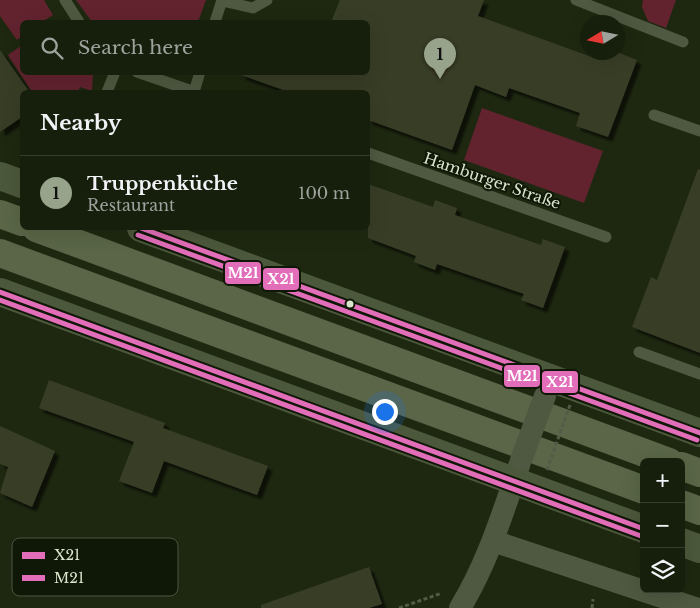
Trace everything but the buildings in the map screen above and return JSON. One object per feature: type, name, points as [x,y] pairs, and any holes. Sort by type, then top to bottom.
[{"type":"highway","points":[[0,214],[20,221]]},
{"type":"highway","points":[[41,230],[658,458]]},
{"type":"highway","points":[[0,253],[640,489]]},
{"type":"highway","points":[[685,467],[700,473]]},
{"type":"highway","points":[[685,505],[700,511]]},
{"type":"main road","points":[[0,176],[20,183]]},
{"type":"main road","points":[[146,230],[548,387],[700,433]]},
{"type":"main road","points":[[0,292],[517,470],[640,527]]},
{"type":"main road","points":[[685,543],[700,549]]},
{"type":"street","points":[[460,608],[475,584],[493,541],[548,387]]},
{"type":"street","points":[[493,541],[695,608]]},
{"type":"lane","points":[[65,0],[78,20]]},
{"type":"lane","points":[[216,20],[222,1],[253,8],[267,0]]},
{"type":"lane","points":[[576,0],[683,42]]},
{"type":"lane","points":[[109,90],[114,75]]},
{"type":"lane","points":[[146,75],[188,90]]},
{"type":"lane","points":[[195,90],[199,75]]},
{"type":"lane","points":[[654,115],[700,131]]},
{"type":"lane","name":"Hamburger Straße","points":[[370,154],[606,238]]},
{"type":"lane","points":[[639,352],[700,374]]},
{"type":"path","points":[[547,470],[570,405]]},
{"type":"path","points":[[399,608],[445,592]]},
{"type":"shaded area","points":[[0,0],[44,0],[53,15],[45,20],[20,20],[20,38],[17,40],[0,16]]},
{"type":"shaded area","points":[[76,0],[206,0],[199,20],[91,20]]},
{"type":"shaded area","points":[[643,0],[676,0],[666,28],[648,21],[642,7]]},
{"type":"shaded area","points":[[20,46],[20,74],[8,55]]},
{"type":"shaded area","points":[[21,75],[93,75],[92,90],[80,87],[79,90],[31,90]]},
{"type":"shaded area","points":[[482,108],[603,151],[584,203],[464,160]]},
{"type":"transit line","name":"X21","points":[[146,230],[700,433]]},
{"type":"transit line","name":"M21","points":[[138,235],[697,440]]},
{"type":"transit line","name":"X21","points":[[0,292],[640,528]]},
{"type":"transit line","name":"M21","points":[[0,300],[640,536]]},
{"type":"place","name":"Truppenküche","points":[[440,79]]}]
